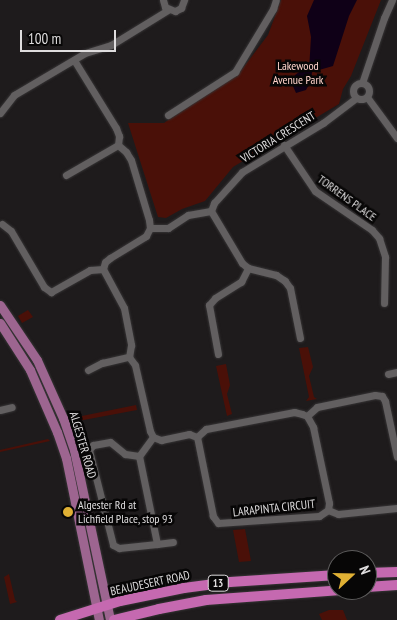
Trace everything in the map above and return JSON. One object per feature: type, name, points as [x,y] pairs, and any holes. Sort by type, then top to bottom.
[{"type":"highway","points":[[377,573],[397,572]]},
{"type":"highway","name":"BEAUDESERT ROAD","points":[[60,620],[96,608],[160,592],[208,584],[327,575]]},
{"type":"highway","points":[[377,586],[397,585]]},
{"type":"highway","name":"13","points":[[114,620],[206,600],[327,591]]},
{"type":"main road","name":"ALGESTER ROAD","points":[[0,305],[14,323],[37,360],[52,390],[74,450],[110,620]]},
{"type":"main road","name":"ALGESTER ROAD","points":[[1,330],[30,370],[57,432],[66,458],[98,620]]},
{"type":"street","points":[[163,0],[168,10]]},
{"type":"street","points":[[0,113],[14,95],[74,60],[111,45],[168,10],[178,10],[184,0]]},
{"type":"street","points":[[168,115],[235,72],[273,9],[276,0]]},
{"type":"street","points":[[362,83],[392,0]]},
{"type":"street","points":[[74,60],[116,128],[119,136],[118,145]]},
{"type":"street","points":[[367,97],[362,100],[356,98],[353,94],[353,88],[356,84],[362,83],[368,87],[367,97],[397,138]]},
{"type":"street","points":[[0,98],[5,105]]},
{"type":"street","name":"VICTORIA CRESCENT","points":[[211,211],[214,203],[242,172],[322,123],[356,98]]},
{"type":"street","points":[[66,175],[118,145]]},
{"type":"street","points":[[102,269],[105,262],[146,236],[150,228],[131,160],[118,145]]},
{"type":"street","name":"TORRENS PLACE","points":[[284,145],[315,191],[372,230],[379,238],[385,257],[384,303]]},
{"type":"street","points":[[150,228],[168,228],[188,215],[211,211],[242,263],[248,268],[276,275],[285,281],[290,288],[300,338]]},
{"type":"street","points":[[2,224],[10,231],[44,287],[51,292],[90,270],[102,269]]},
{"type":"street","points":[[218,354],[208,305],[215,298],[241,282],[248,268]]},
{"type":"street","points":[[102,269],[124,308],[131,345],[128,357]]},
{"type":"street","points":[[1,330],[14,323]]},
{"type":"street","points":[[88,370],[102,363],[128,357]]},
{"type":"street","points":[[128,357],[135,365],[150,431],[153,437],[161,440],[189,434],[197,437],[206,429],[294,412],[307,416],[317,407],[375,395],[382,396],[385,402],[394,430],[397,457]]},
{"type":"street","points":[[388,374],[397,372]]},
{"type":"street","points":[[0,410],[12,406]]},
{"type":"street","name":"LARAPINTA CIRCUIT","points":[[197,437],[213,516],[218,523],[319,516],[328,510],[329,503],[314,427],[307,416]]},
{"type":"street","points":[[153,437],[139,456],[157,544]]},
{"type":"street","points":[[139,456],[125,454],[110,442],[93,445],[89,450],[113,545],[119,548],[173,542]]},
{"type":"street","points":[[328,510],[338,514],[397,508]]},
{"type":"green space","name":"Lakewood Avenue Park","points":[[281,0],[381,0],[351,76],[343,89],[339,104],[233,167],[205,201],[182,209],[166,218],[158,217],[128,123],[164,123],[240,72],[268,35]]},
{"type":"green space","points":[[28,310],[33,317],[22,323],[18,316]]},
{"type":"green space","points":[[308,347],[313,367],[309,376],[314,397],[317,399],[306,401],[309,397],[299,348]]},
{"type":"green space","points":[[226,364],[230,385],[227,394],[232,414],[227,416],[216,366]]},
{"type":"green space","points":[[136,405],[137,410],[73,422],[72,418]]},
{"type":"green space","points":[[48,439],[50,441],[0,452],[0,450]]},
{"type":"green space","points":[[245,529],[251,561],[239,562],[233,530]]},
{"type":"green space","points":[[9,574],[17,602],[10,604],[4,577]]},
{"type":"green space","points":[[329,610],[343,610],[347,620],[322,620],[319,614]]},
{"type":"shaded area","points":[[314,0],[357,0],[349,16],[333,66],[312,72],[311,81],[306,90],[296,93],[292,84],[295,75],[302,70],[309,70],[311,37],[307,16]]},
{"type":"place","name":"Algester Rd at Lichfield Place, stop 93","points":[[68,512]]}]
